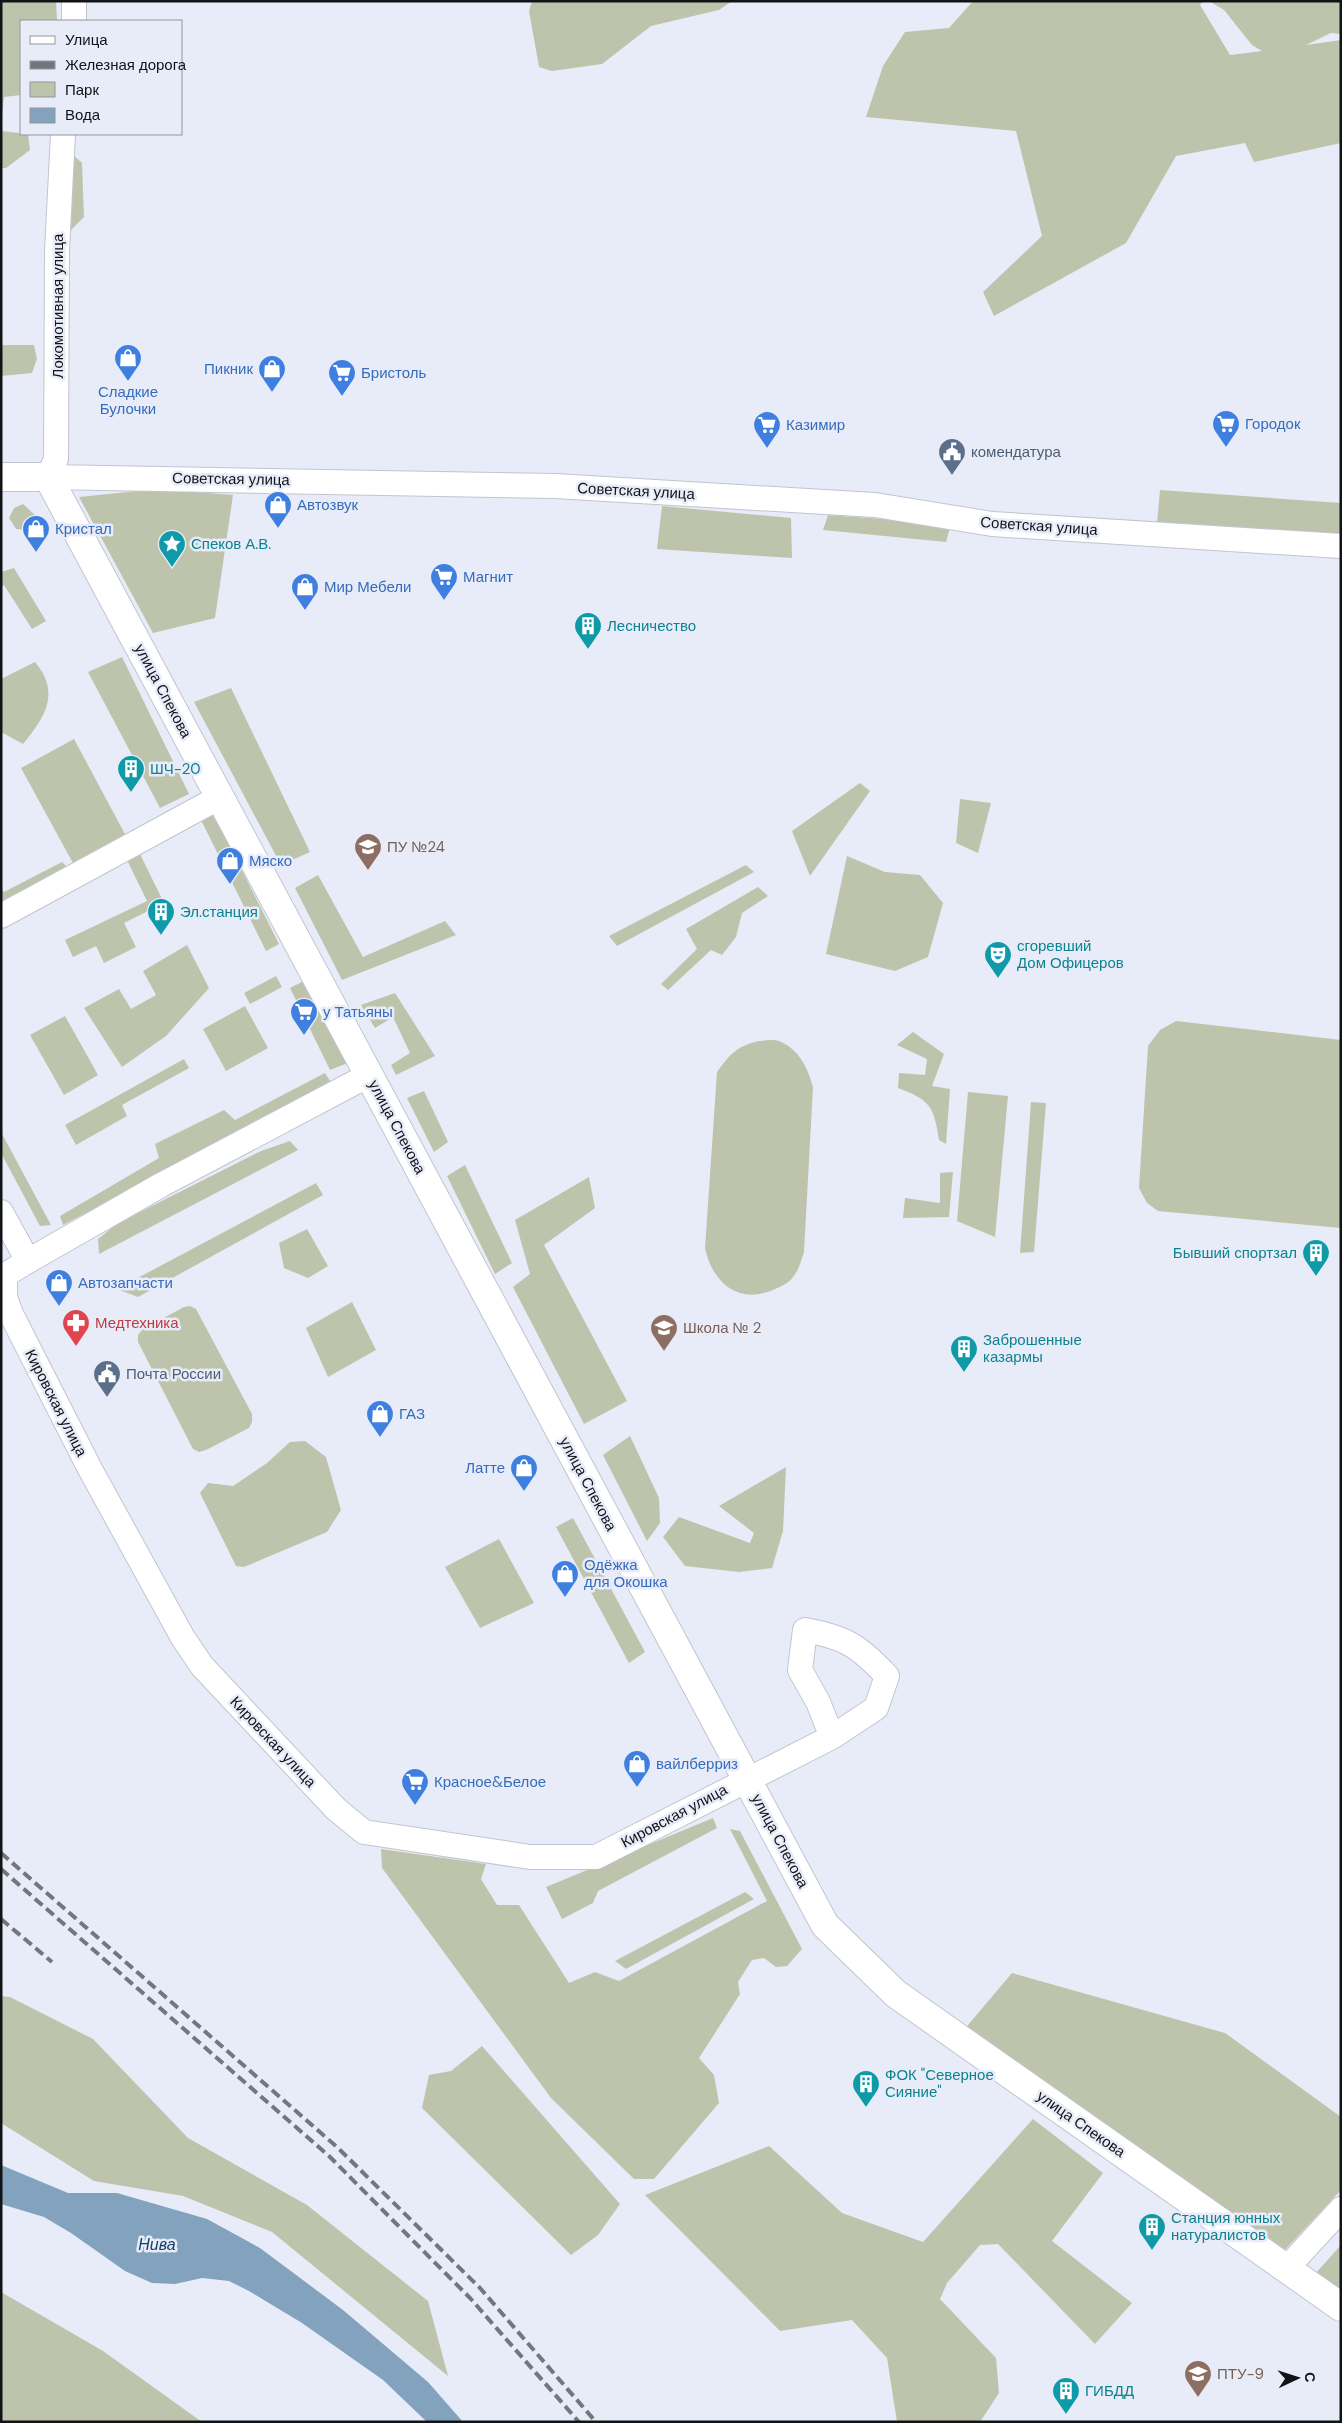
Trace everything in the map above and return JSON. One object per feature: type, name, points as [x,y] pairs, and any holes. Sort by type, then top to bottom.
[{"type":"main road","name":"Советская улица","points":[[1,478],[48,477]]},
{"type":"main road","name":"улица Спекова","points":[[48,477],[825,1925],[896,1994],[1341,2308]]},
{"type":"street","points":[[74,1],[74,20]]},
{"type":"street","name":"Локомотивная улица","points":[[48,477],[56,459],[57,451],[57,251],[63,135]]},
{"type":"street","name":"Советская улица","points":[[48,477],[168,477],[564,487],[875,505],[992,524],[1341,546]]},
{"type":"street","points":[[1,916],[220,797]]},
{"type":"street","points":[[1,1212],[28,1261],[160,1185],[369,1075]]},
{"type":"street","name":"Кировская улица","points":[[28,1261],[5,1275],[5,1297],[11,1314],[90,1469],[183,1638],[202,1666],[336,1809],[364,1832],[530,1857],[596,1857],[746,1779],[832,1737]]},
{"type":"street","points":[[1286,2269],[1341,2209]]},
{"type":"green space","points":[[1,1],[56,1],[57,20],[20,20],[20,95],[4,97],[1,126]]},
{"type":"green space","points":[[532,1],[732,1],[719,10],[651,26],[602,64],[552,71],[539,67],[529,11]]},
{"type":"green space","points":[[973,1],[1203,1],[1200,5],[1230,55],[1262,51],[1252,45],[1224,10],[1209,1],[1341,1],[1341,34],[1331,33],[1306,45],[1341,40],[1341,143],[1254,162],[1245,143],[1176,156],[1126,243],[994,316],[983,292],[1042,236],[1016,131],[866,117],[883,66],[905,32],[949,28]]},
{"type":"green space","points":[[1,131],[28,135],[30,150],[6,168],[1,168]]},
{"type":"green space","points":[[73,155],[82,163],[84,217],[68,233]]},
{"type":"green space","points":[[1,345],[34,345],[37,359],[32,373],[1,376]]},
{"type":"green space","points":[[157,489],[233,495],[215,618],[153,633],[79,497]]},
{"type":"green space","points":[[1160,490],[1341,503],[1341,536],[1157,523]]},
{"type":"green space","points":[[23,504],[35,515],[35,531],[16,529],[9,518],[14,508]]},
{"type":"green space","points":[[662,506],[791,518],[792,558],[657,549]]},
{"type":"green space","points":[[828,515],[951,524],[946,542],[823,530]]},
{"type":"green space","points":[[14,568],[46,621],[32,629],[4,585],[1,587],[1,572]]},
{"type":"green space","points":[[122,657],[189,794],[160,808],[88,672]]},
{"type":"green space","points":[[35,662],[43,673],[47,684],[47,704],[38,724],[23,744],[1,732],[1,679]]},
{"type":"green space","points":[[231,688],[310,852],[281,865],[194,702]]},
{"type":"green space","points":[[74,739],[126,836],[74,865],[21,768]]},
{"type":"green space","points":[[860,783],[870,791],[810,876],[792,831]]},
{"type":"green space","points":[[960,799],[991,803],[978,853],[956,843]]},
{"type":"green space","points":[[211,809],[279,944],[266,951],[201,820]]},
{"type":"green space","points":[[140,854],[164,903],[124,923],[136,947],[104,963],[96,946],[73,957],[65,940],[147,901],[127,860]]},
{"type":"green space","points":[[847,856],[885,872],[920,875],[943,903],[928,957],[895,971],[826,954]]},
{"type":"green space","points":[[62,862],[70,870],[1,907],[1,889],[4,892]]},
{"type":"green space","points":[[746,865],[754,872],[617,946],[609,936]]},
{"type":"green space","points":[[318,875],[363,957],[445,921],[456,935],[342,980],[295,888]]},
{"type":"green space","points":[[758,887],[768,896],[742,913],[736,937],[722,955],[711,950],[668,990],[661,984],[697,949],[686,929]]},
{"type":"green space","points":[[187,945],[209,988],[166,1036],[122,1067],[84,1008],[119,989],[131,1009],[156,995],[143,971]]},
{"type":"green space","points":[[276,976],[282,987],[250,1004],[244,993]]},
{"type":"green space","points":[[304,981],[348,1063],[330,1070],[290,988]]},
{"type":"green space","points":[[395,993],[435,1056],[396,1075],[391,1065],[410,1053],[393,1017],[375,1028],[361,1005]]},
{"type":"green space","points":[[245,1006],[268,1048],[226,1071],[203,1029]]},
{"type":"green space","points":[[65,1016],[98,1075],[64,1095],[30,1035]]},
{"type":"green space","points":[[1176,1021],[1341,1040],[1341,1228],[1158,1211],[1147,1203],[1139,1188],[1148,1046],[1160,1030]]},
{"type":"green space","points":[[913,1032],[944,1054],[932,1086],[950,1089],[946,1144],[939,1140],[935,1119],[929,1106],[917,1096],[898,1088],[899,1073],[925,1075],[927,1059],[897,1045]]},
{"type":"green space","points":[[777,1040],[792,1049],[802,1060],[813,1087],[804,1252],[800,1265],[793,1277],[781,1286],[760,1294],[749,1295],[728,1287],[720,1280],[708,1260],[705,1248],[717,1072],[739,1048],[759,1041]]},
{"type":"green space","points":[[184,1059],[189,1068],[122,1105],[127,1116],[76,1145],[65,1125]]},
{"type":"green space","points":[[325,1073],[332,1084],[63,1225],[60,1216],[159,1158],[155,1144],[224,1110],[235,1120]]},
{"type":"green space","points":[[424,1091],[448,1142],[434,1152],[407,1098]]},
{"type":"green space","points":[[968,1092],[1008,1096],[995,1237],[957,1221]]},
{"type":"green space","points":[[1031,1102],[1046,1103],[1034,1252],[1020,1253]]},
{"type":"green space","points":[[1,1132],[51,1225],[40,1226],[1,1153]]},
{"type":"green space","points":[[290,1141],[298,1150],[99,1254],[98,1239],[118,1223],[261,1151]]},
{"type":"green space","points":[[465,1165],[512,1263],[495,1274],[447,1176]]},
{"type":"green space","points":[[953,1172],[949,1217],[903,1218],[905,1198],[940,1203],[940,1173]]},
{"type":"green space","points":[[589,1177],[595,1208],[544,1245],[627,1401],[584,1424],[513,1287],[530,1274],[515,1220]]},
{"type":"green space","points":[[316,1183],[323,1195],[138,1297],[117,1289]]},
{"type":"green space","points":[[307,1229],[328,1266],[308,1278],[284,1268],[279,1243]]},
{"type":"green space","points":[[352,1302],[376,1350],[328,1377],[306,1328]]},
{"type":"green space","points":[[190,1306],[196,1309],[252,1414],[252,1422],[249,1428],[199,1452],[193,1449],[138,1342],[138,1335],[143,1329],[184,1307]]},
{"type":"green space","points":[[630,1436],[659,1498],[660,1523],[647,1541],[603,1455]]},
{"type":"green space","points":[[305,1441],[326,1457],[341,1510],[327,1532],[244,1567],[236,1566],[200,1493],[208,1483],[233,1486],[267,1463],[290,1442]]},
{"type":"green space","points":[[786,1467],[783,1531],[772,1568],[739,1572],[685,1566],[663,1537],[679,1517],[750,1543],[754,1533],[719,1506]]},
{"type":"green space","points":[[573,1518],[645,1652],[629,1663],[556,1527]]},
{"type":"green space","points":[[499,1539],[534,1603],[480,1628],[445,1567]]},
{"type":"green space","points":[[713,1818],[717,1828],[598,1891],[593,1903],[562,1919],[546,1887]]},
{"type":"green space","points":[[730,1829],[740,1831],[802,1949],[787,1966],[776,1967],[764,1958],[752,1960],[738,1982],[740,1994],[699,2058],[714,2075],[719,2103],[654,2179],[634,2179],[551,2098],[382,1868],[381,1849],[486,1864],[481,1879],[497,1905],[519,1905],[569,1983],[595,1972],[619,1981],[767,1901]]},
{"type":"green space","points":[[745,1892],[754,1899],[626,1969],[615,1961]]},
{"type":"green space","points":[[1012,1973],[1225,2033],[1341,2117],[1341,2190],[1283,2252],[963,2031]]},
{"type":"green space","points":[[1,1996],[10,1997],[93,2039],[188,2138],[307,2205],[428,2301],[448,2376],[272,2232],[183,2196],[94,2181],[1,2123]]},
{"type":"green space","points":[[482,2046],[620,2204],[598,2235],[571,2255],[422,2108],[429,2075],[451,2071]]},
{"type":"green space","points":[[1033,2119],[1103,2173],[1052,2241],[1132,2303],[1095,2344],[998,2244],[980,2245],[947,2283],[940,2299],[996,2358],[999,2393],[980,2422],[897,2422],[887,2358],[852,2320],[780,2331],[645,2195],[769,2146],[842,2213],[923,2242]]},
{"type":"green space","points":[[1341,2245],[1341,2290],[1316,2273]]},
{"type":"green space","points":[[1,2292],[103,2351],[202,2422],[1,2422]]},
{"type":"water","name":"Нива","points":[[1,2165],[68,2193],[117,2193],[207,2219],[260,2248],[343,2310],[428,2382],[463,2422],[427,2422],[383,2380],[302,2323],[229,2281],[202,2278],[175,2284],[152,2283],[125,2271],[71,2233],[44,2217],[1,2204]]},
{"type":"railway","points":[[1,1853],[337,2147],[480,2288],[596,2422]]},
{"type":"railway","points":[[1,1869],[329,2156],[470,2298],[579,2422]]},
{"type":"railway","points":[[1,1919],[52,1962]]},
{"type":"place","name":"Сладкие Булочки","points":[[128,382]]},
{"type":"place","name":"Пикник","points":[[272,393]]},
{"type":"place","name":"Бристоль","points":[[342,397]]},
{"type":"place","name":"Городок","points":[[1226,448]]},
{"type":"place","name":"Казимир","points":[[767,449]]},
{"type":"place","name":"комендатура","points":[[952,476]]},
{"type":"place","name":"Автозвук","points":[[278,529]]},
{"type":"place","name":"Кристал","points":[[36,553]]},
{"type":"place","name":"Спеков А.В.","points":[[172,568]]},
{"type":"place","name":"Магнит","points":[[444,601]]},
{"type":"place","name":"Мир Мебели","points":[[305,611]]},
{"type":"place","name":"Лесничество","points":[[588,650]]},
{"type":"place","name":"ШЧ-20","points":[[131,793]]},
{"type":"place","name":"ПУ №24","points":[[368,871]]},
{"type":"place","name":"Мяско","points":[[230,885]]},
{"type":"place","name":"Эл.станция","points":[[161,936]]},
{"type":"place","name":"сгоревший Дом Офицеров","points":[[998,979]]},
{"type":"place","name":"у Татьяны","points":[[304,1036]]},
{"type":"place","name":"Бывший спортзал","points":[[1316,1277]]},
{"type":"place","name":"Автозапчасти","points":[[59,1307]]},
{"type":"place","name":"Медтехника","points":[[76,1347]]},
{"type":"place","name":"Школа № 2","points":[[664,1352]]},
{"type":"place","name":"Заброшенные казармы","points":[[964,1373]]},
{"type":"place","name":"Почта России","points":[[107,1398]]},
{"type":"place","name":"ГАЗ","points":[[380,1438]]},
{"type":"place","name":"Латте","points":[[524,1492]]},
{"type":"place","name":"Одёжка для Окошка","points":[[565,1598]]},
{"type":"place","name":"вайлберриз","points":[[637,1788]]},
{"type":"place","name":"Красное&Белое","points":[[415,1806]]},
{"type":"place","name":"ФОК \"Северное Сияние\"","points":[[866,2108]]},
{"type":"place","name":"Станция юнных натуралистов","points":[[1152,2251]]},
{"type":"place","name":"ПТУ-9","points":[[1198,2398]]},
{"type":"place","name":"ГИБДД","points":[[1066,2415]]}]
